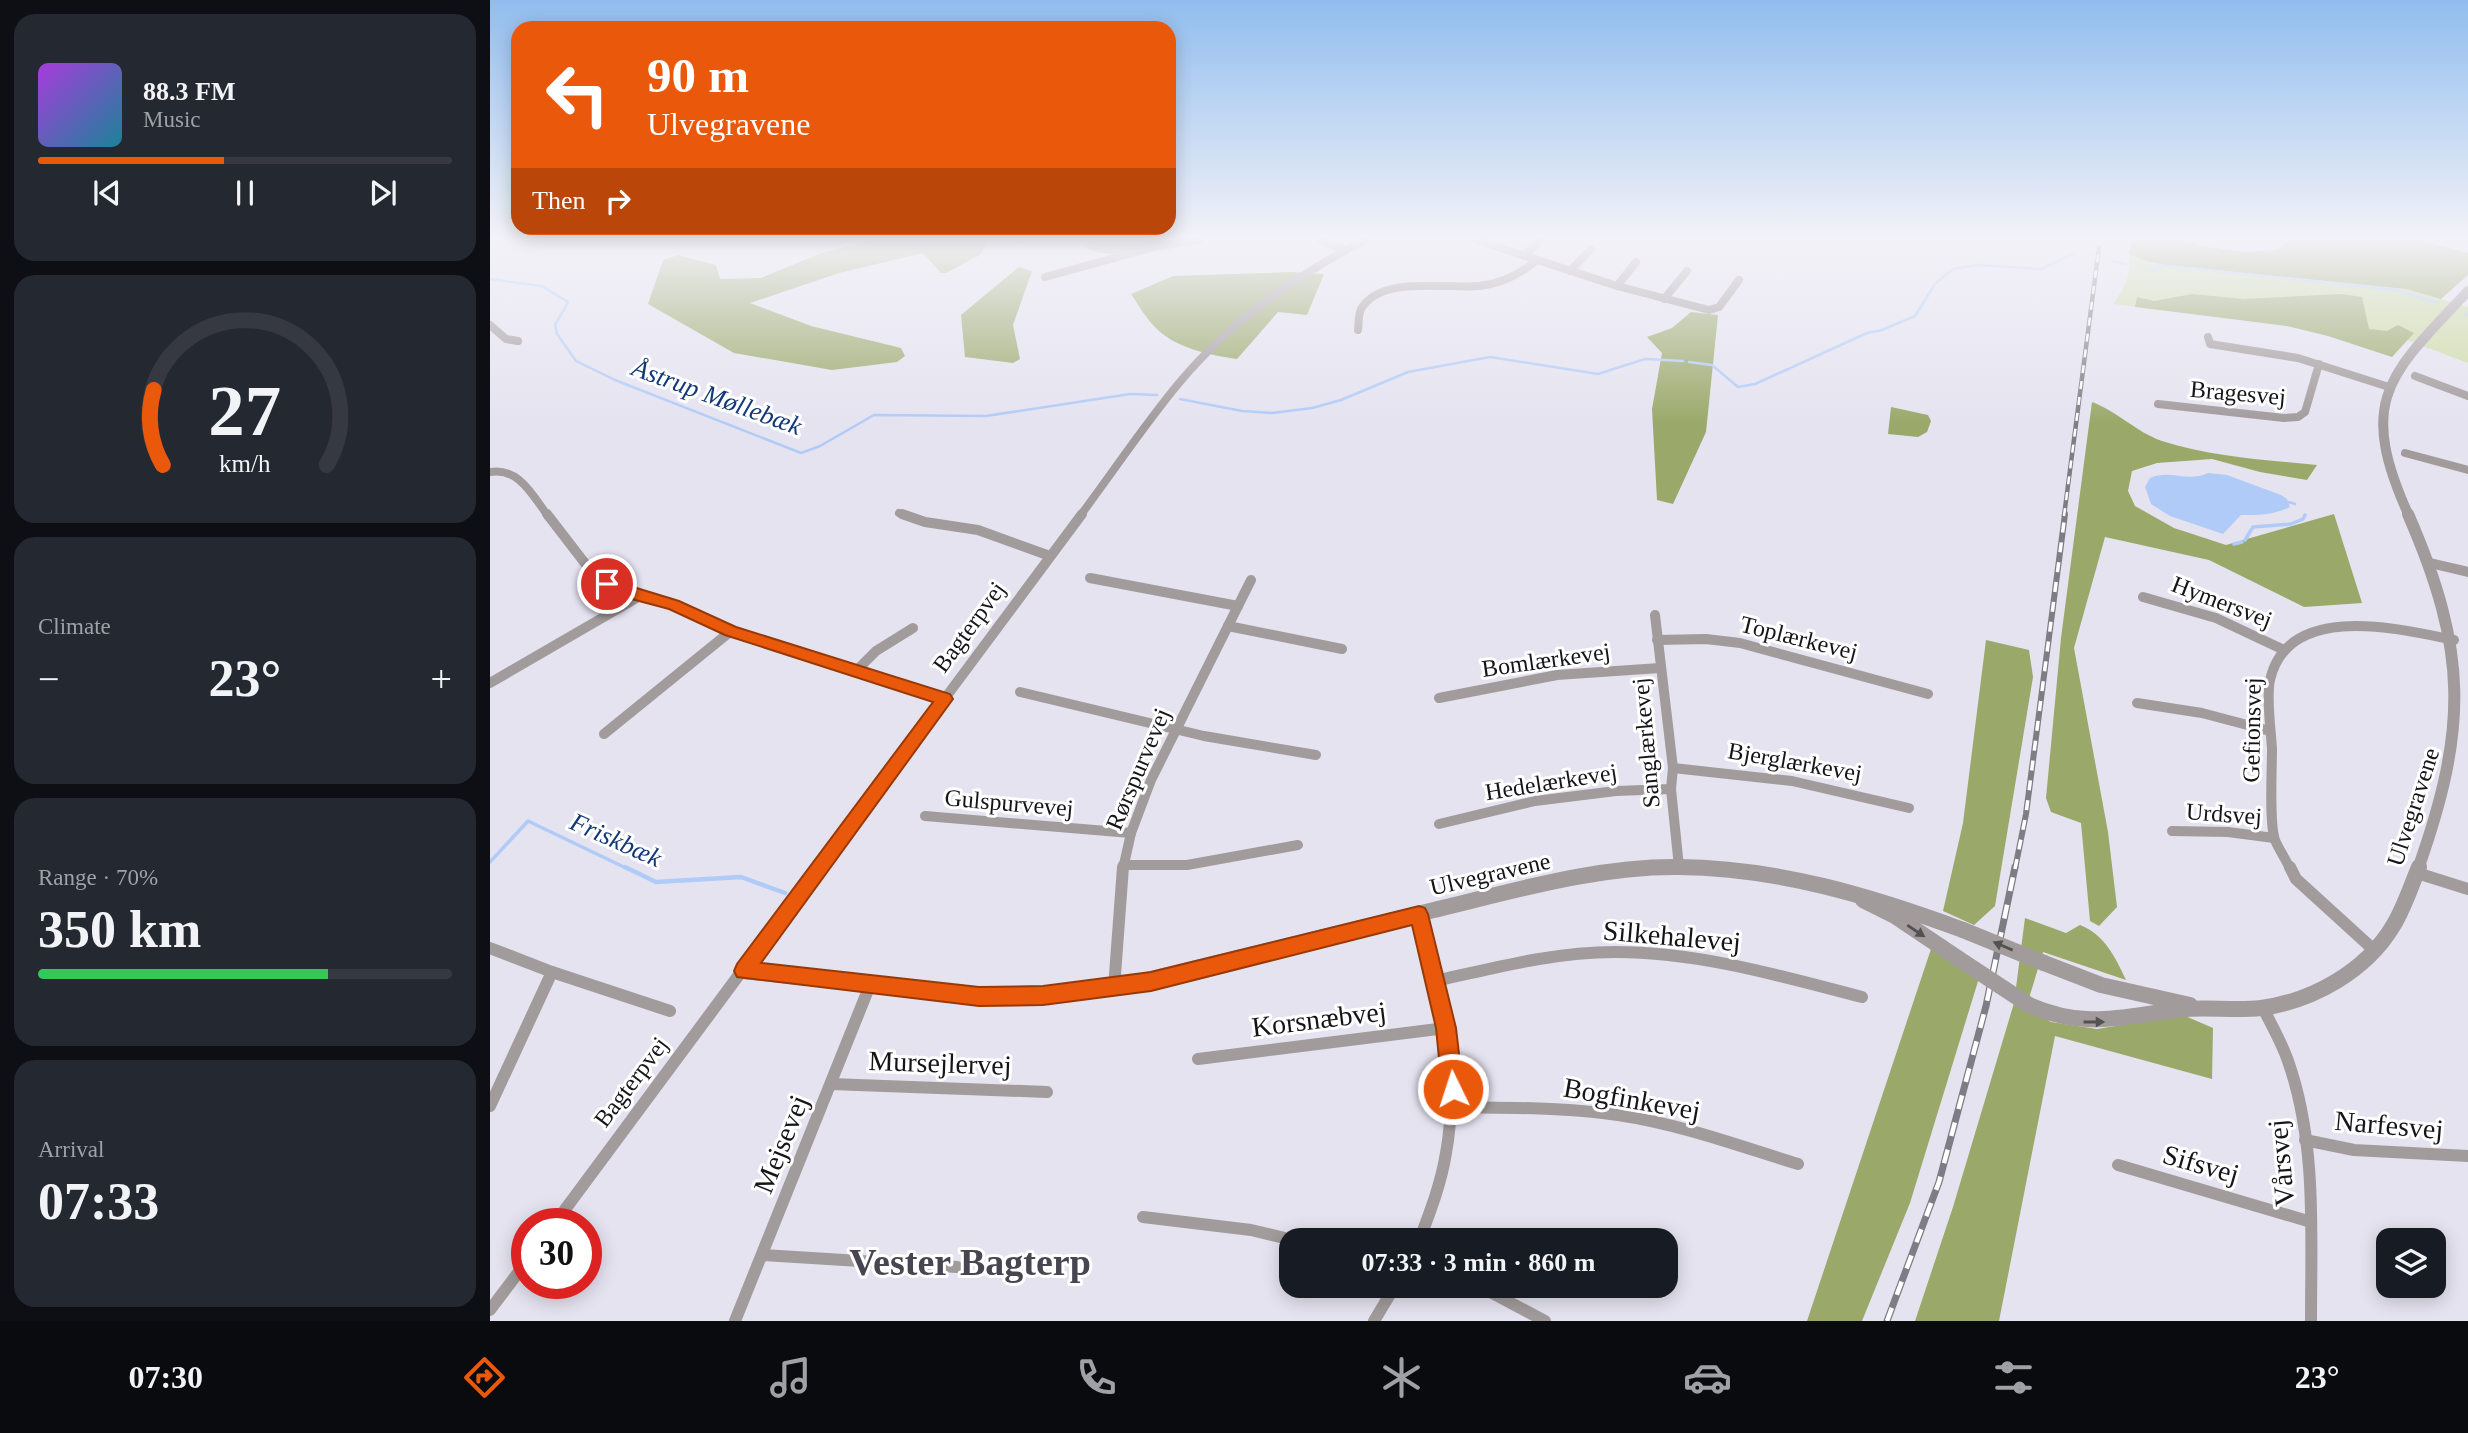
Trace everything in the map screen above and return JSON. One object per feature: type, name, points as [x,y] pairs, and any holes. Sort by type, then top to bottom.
[{"type":"street","name":"Bagterpvej","points":[[566,1208],[1147,424],[1210,348],[1264,302]]},
{"type":"street","points":[[1358,330],[1357,322],[1363,307],[1371,302]]},
{"type":"street","points":[[1676,302],[1715,310],[1722,302]]},
{"type":"street","name":"Ulvegravene","points":[[1834,887],[1895,916],[2029,1005],[2044,1013],[2073,1021],[2101,1023],[2200,1008],[2263,1008],[2313,992],[2340,979],[2374,950],[2392,928],[2417,873],[2447,787],[2456,751],[2460,687],[2455,640],[2446,605],[2393,478],[2386,449],[2383,411],[2389,387],[2404,361],[2458,302]]},
{"type":"street","points":[[490,325],[506,340],[518,341]]},
{"type":"street","points":[[2208,337],[2210,344],[2275,352],[2389,387]]},
{"type":"street","name":"Bragesvej","points":[[2158,404],[2284,418],[2298,417],[2305,412],[2319,364]]},
{"type":"street","points":[[2415,376],[2468,396]]},
{"type":"street","points":[[2404,453],[2468,470]]},
{"type":"street","points":[[490,472],[499,470],[511,473],[521,481],[594,575],[618,590],[673,605],[731,631],[944,699]]},
{"type":"street","points":[[899,513],[917,522],[957,524],[979,530],[1050,556]]},
{"type":"street","points":[[2430,563],[2468,572]]},
{"type":"street","points":[[1090,578],[1238,606]]},
{"type":"street","name":"Rørspurvevej","points":[[1114,988],[1123,865],[1131,834],[1151,780],[1251,580]]},
{"type":"street","points":[[490,683],[640,596]]},
{"type":"street","name":"Hymersvej","points":[[2143,597],[2227,621],[2284,650]]},
{"type":"street","name":"Sanglærkevej","points":[[1655,615],[1674,768],[1671,789],[1679,867]]},
{"type":"street","points":[[1228,626],[1342,649]]},
{"type":"street","name":"Gefionsvej","points":[[2374,950],[2296,879],[2274,838],[2270,680],[2275,664],[2284,650],[2299,638],[2318,630],[2340,626],[2379,627],[2455,640]]},
{"type":"street","points":[[855,672],[876,651],[913,628]]},
{"type":"street","points":[[604,734],[731,631]]},
{"type":"street","name":"Toplærkevej","points":[[1657,640],[1706,639],[1740,643],[1928,694]]},
{"type":"street","name":"Bomlærkevej","points":[[1439,698],[1558,675],[1660,668]]},
{"type":"street","points":[[1020,692],[1130,716],[1176,730],[1267,749],[1317,755]]},
{"type":"street","points":[[2137,703],[2202,713],[2270,731]]},
{"type":"street","name":"Bjerglærkevej","points":[[1674,768],[1772,776],[1861,794],[1909,808]]},
{"type":"street","name":"Hedelærkevej","points":[[1439,824],[1535,801],[1616,791],[1671,789]]},
{"type":"street","name":"Gulspurvevej","points":[[925,816],[1131,834]]},
{"type":"street","name":"Urdsvej","points":[[2172,831],[2228,832],[2274,838]]},
{"type":"street","points":[[1123,865],[1187,865],[1298,845]]},
{"type":"street","name":"Ulvegravene","points":[[743,971],[979,996],[1043,996],[1114,988],[1547,883],[1608,873],[1679,867],[1783,876],[1863,894],[2101,985],[2200,1008]]},
{"type":"street","points":[[2417,873],[2468,889]]},
{"type":"street","points":[[1419,914],[1446,1028],[1453,1071],[1453,1107],[1443,1176],[1424,1228]]},
{"type":"street","points":[[490,948],[552,972],[670,1011]]},
{"type":"street","name":"Silkehalevej","points":[[1435,981],[1533,959],[1580,953],[1640,953],[1736,964],[1862,997]]},
{"type":"street","points":[[490,1106],[552,972]]},
{"type":"street","name":"Mejsevej","points":[[735,1321],[870,985]]},
{"type":"street","name":"Vårsvej","points":[[2263,1008],[2290,1063],[2300,1101],[2311,1222],[2311,1321]]},
{"type":"street","name":"Korsnæbvej","points":[[1198,1059],[1446,1028]]},
{"type":"street","name":"Mursejlervej","points":[[831,1084],[1047,1092]]},
{"type":"street","name":"Bogfinkevej","points":[[1453,1107],[1553,1108],[1620,1116],[1700,1135],[1798,1164]]},
{"type":"street","name":"Narfesvej","points":[[2305,1140],[2354,1150],[2468,1156]]},
{"type":"street","name":"Sifsvej","points":[[2118,1165],[2311,1222]]},
{"type":"street","points":[[1143,1217],[1251,1230],[1279,1237]]},
{"type":"street","points":[[763,1255],[957,1266]]},
{"type":"street","points":[[490,1309],[511,1282]]},
{"type":"street","points":[[1374,1321],[1388,1298]]},
{"type":"street","points":[[1502,1298],[1545,1321]]},
{"type":"green space","points":[[649,302],[754,302],[750,303],[811,326],[901,348],[905,356],[897,362],[832,370],[734,353],[648,304]]},
{"type":"green space","points":[[977,302],[1021,302],[1013,325],[1020,359],[1013,363],[965,357],[961,315]]},
{"type":"green space","points":[[1136,302],[1313,302],[1307,315],[1278,312],[1237,359],[1204,353],[1182,345],[1162,334]]},
{"type":"green space","points":[[2115,302],[2450,302],[2468,307],[2468,363],[2407,340],[2113,304]]},
{"type":"green space","points":[[2136,302],[2363,302],[2369,329],[2387,331],[2398,325],[2414,333],[2392,357],[2287,326],[2135,307]]},
{"type":"green space","points":[[1691,312],[1718,315],[1706,432],[1673,504],[1657,500],[1652,409],[1662,353],[1647,337],[1672,328]]},
{"type":"green space","points":[[2092,402],[2162,441],[2200,451],[2317,465],[2307,480],[2260,472],[2212,459],[2157,463],[2132,471],[2128,491],[2135,506],[2174,528],[2226,545],[2334,514],[2362,603],[2304,607],[2209,560],[2105,537],[2074,648],[2108,832],[2117,907],[2099,926],[2090,921],[2081,823],[2051,812],[2046,798],[2061,638]]},
{"type":"green space","points":[[1891,407],[1928,415],[1931,421],[1927,432],[1918,437],[1888,434]]},
{"type":"green space","points":[[1986,640],[2029,650],[2033,677],[1995,906],[1974,925],[1943,911],[1963,823]]},
{"type":"green space","points":[[2025,918],[2066,933],[2080,925],[2089,929],[2103,941],[2126,980],[2043,952],[2026,1008],[2051,1022],[2097,1029],[2183,1015],[2213,1028],[2212,1079],[2055,1036],[1999,1321],[1915,1321],[1953,1207],[2014,1003]]},
{"type":"green space","points":[[1932,946],[1979,978],[1910,1203],[1862,1321],[1807,1321]]},
{"type":"water","points":[[2208,473],[2227,475],[2281,495],[2287,499],[2290,507],[2260,515],[2241,515],[2223,534],[2170,516],[2151,504],[2145,487],[2150,478],[2164,475],[2193,477]]},
{"type":"waterway","name":"Åstrup Møllebæk","points":[[567,302],[555,325],[557,334],[576,361],[615,380],[801,453],[820,446],[874,415],[986,416],[1130,394],[1157,395]]},
{"type":"waterway","name":"Åstrup Møllebæk","points":[[1689,362],[1712,365],[1738,387],[1755,384],[1867,333],[1882,330],[1915,316],[1924,302]]},
{"type":"waterway","points":[[2434,302],[2438,303]]},
{"type":"waterway","name":"Åstrup Møllebæk","points":[[1180,399],[1242,411],[1272,413],[1312,408],[1341,400],[1408,372],[1490,357],[1598,374],[1645,359],[1683,361]]},
{"type":"waterway","points":[[2289,502],[2295,504]]},
{"type":"waterway","points":[[2245,540],[2253,527],[2291,524],[2303,519],[2305,515]]},
{"type":"waterway","points":[[2234,544],[2242,542]]},
{"type":"waterway","name":"Friskbæk","points":[[490,862],[528,821],[628,869]]},
{"type":"waterway","name":"Friskbæk","points":[[625,867],[656,882],[741,877],[785,893]]},
{"type":"railway","points":[[2064,516],[2092,302]]},
{"type":"railway","points":[[2015,869],[2026,814],[2065,514]]},
{"type":"railway","points":[[1887,1321],[1939,1182],[1986,1006],[2015,867]]},
{"type":"district","name":"Vester Bagterp","points":[[970,1262]]},
{"type":"route","points":[[607,584],[618,590],[673,605],[731,631],[944,699],[743,971],[979,996],[1043,996],[1151,981],[1419,914],[1446,1028],[1453,1089]]}]
